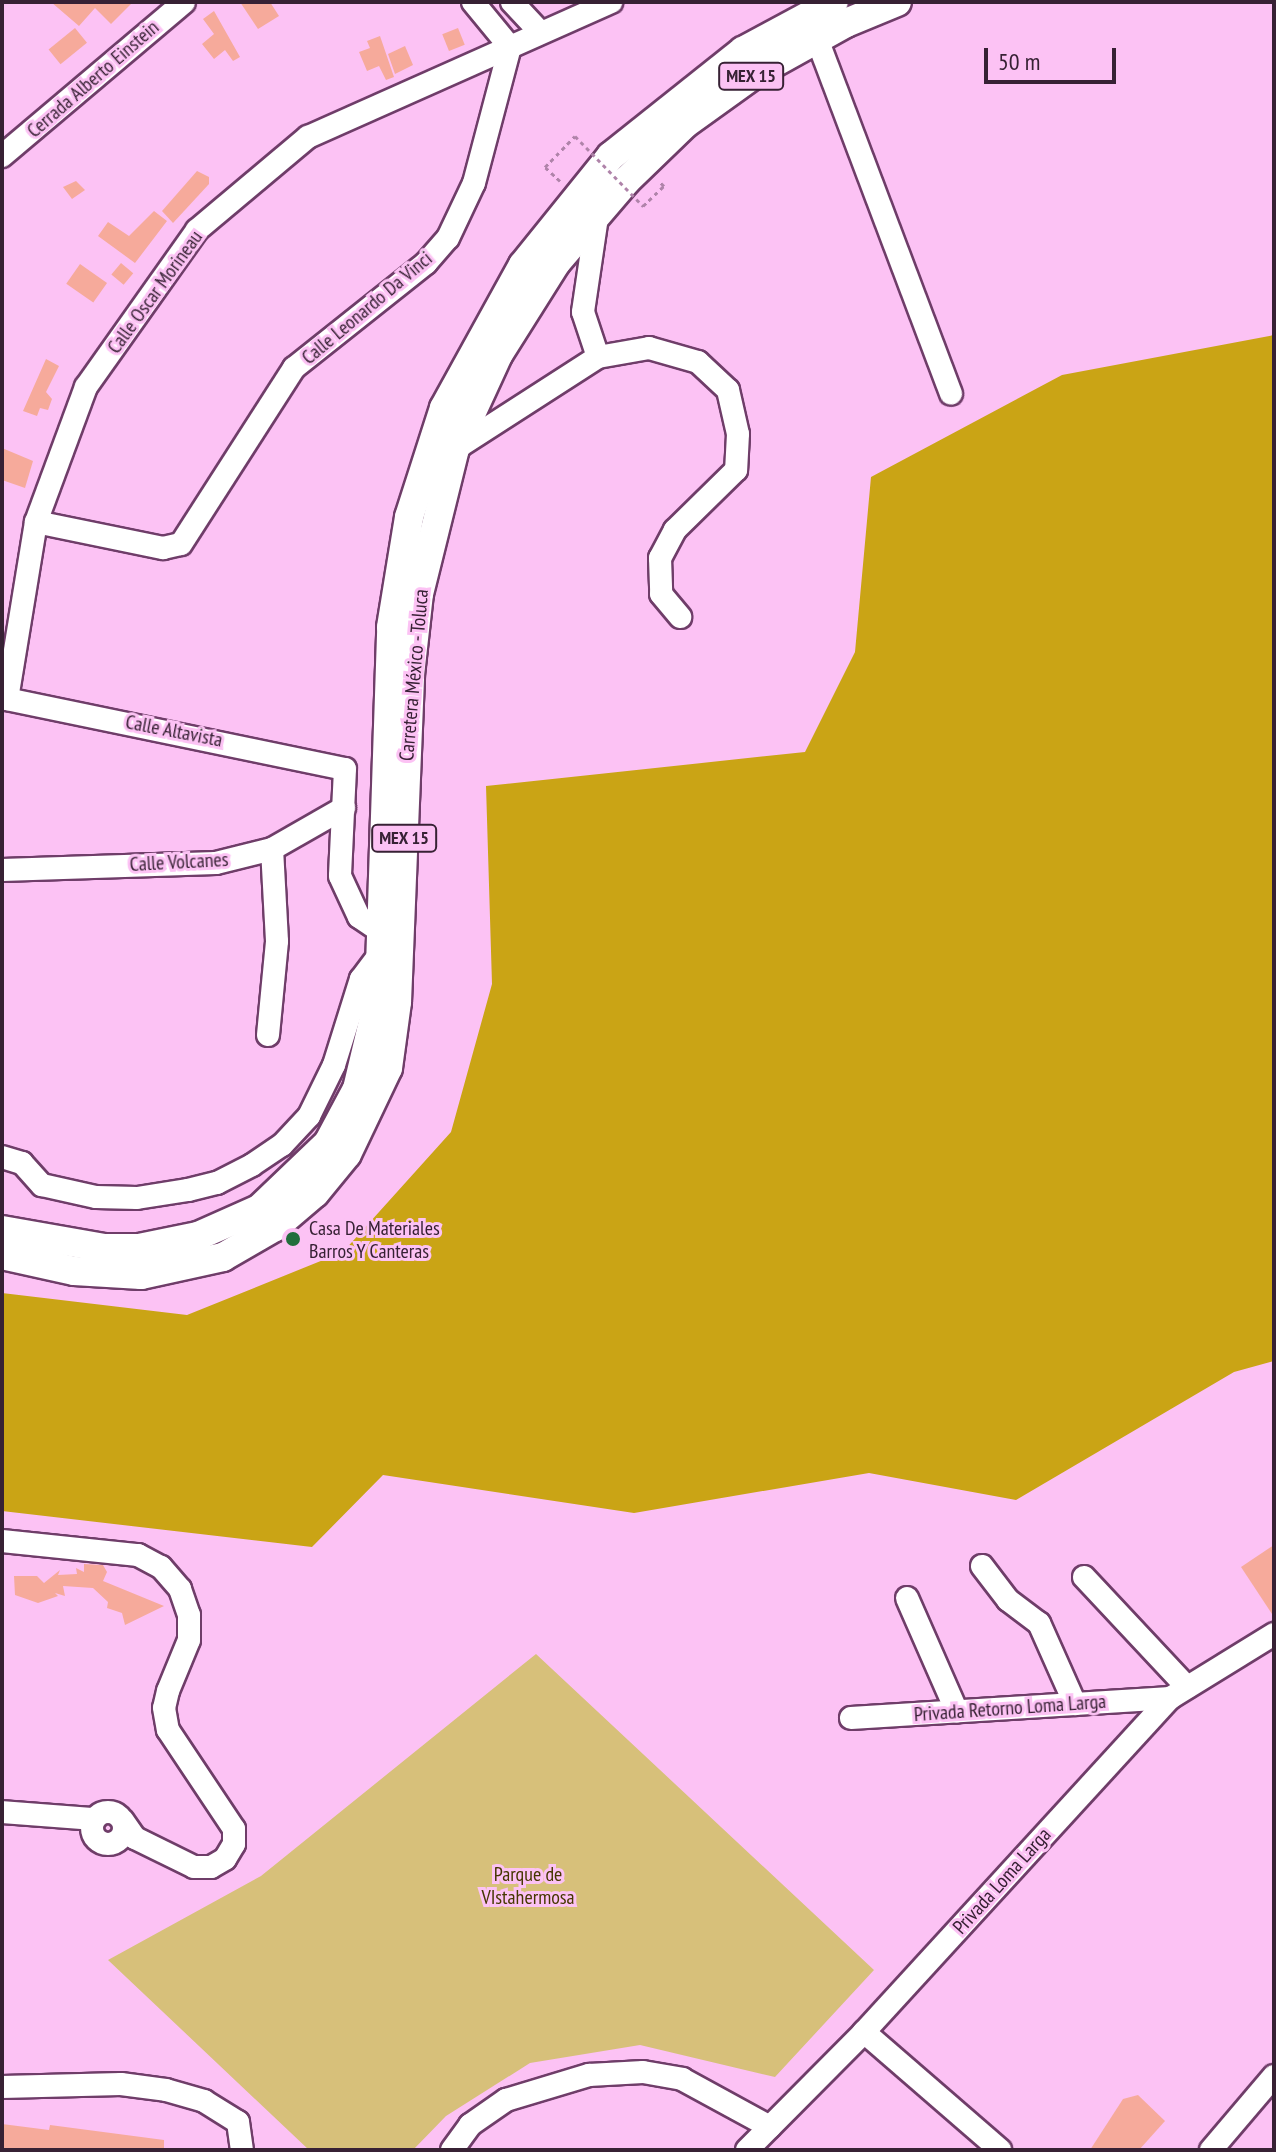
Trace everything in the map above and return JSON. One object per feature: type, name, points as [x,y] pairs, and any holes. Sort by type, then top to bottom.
[{"type":"main road","name":"Carretera México - Toluca","points":[[2,1230],[69,1245],[139,1248],[198,1236],[259,1209],[306,1169],[345,1116],[373,1031],[381,941],[387,684],[397,577],[423,468],[477,341],[549,228],[611,156],[743,51],[834,2]]},
{"type":"main road","name":"Carretera México - Toluca","points":[[2,1255],[74,1271],[141,1275],[223,1257],[275,1227],[315,1193],[347,1154],[388,1068],[397,1002],[416,621],[431,535],[455,449],[498,355],[556,263],[685,124],[756,73],[817,39],[897,2]]},
{"type":"street","name":"Cerrada Alberto Einstein","points":[[2,156],[184,2]]},
{"type":"street","points":[[473,2],[510,47]]},
{"type":"street","points":[[512,2],[541,33]]},
{"type":"street","name":"Calle Oscar Morineau","points":[[4,698],[36,522],[86,387],[197,230],[308,137],[611,2]]},
{"type":"street","points":[[817,39],[951,393]]},
{"type":"street","name":"Calle Leonardo Da Vinci","points":[[36,522],[163,548],[181,544],[294,368],[426,263],[448,238],[474,183],[510,47]]},
{"type":"street","points":[[597,217],[583,312],[598,357]]},
{"type":"street","points":[[455,449],[598,357],[649,348],[698,362],[728,390],[738,434],[736,470],[675,530],[660,558],[661,594],[680,617]]},
{"type":"street","name":"Calle Altavista","points":[[4,698],[345,769],[344,808]]},
{"type":"street","points":[[4,1152],[42,1185],[96,1197],[137,1198],[217,1183],[282,1145],[309,1116],[334,1065],[361,979],[381,941],[346,898],[340,876],[344,808]]},
{"type":"street","name":"Calle Volcanes","points":[[2,870],[216,863],[272,849],[344,808]]},
{"type":"street","points":[[268,1035],[277,941],[272,849]]},
{"type":"street","points":[[2,1541],[138,1555],[161,1567],[180,1589],[189,1615],[189,1640],[168,1691],[168,1730],[234,1829],[234,1844],[225,1859],[211,1867],[194,1867],[135,1838],[123,1821],[111,1812],[94,1819],[2,1812]]},
{"type":"street","points":[[982,1566],[1008,1600],[1039,1623],[1075,1704]]},
{"type":"street","points":[[1084,1577],[1178,1692]]},
{"type":"street","points":[[907,1598],[957,1712]]},
{"type":"street","name":"Privada Loma Larga","points":[[747,2150],[864,2032],[1178,1692],[1274,1634]]},
{"type":"street","name":"Privada Retorno Loma Larga","points":[[851,1718],[1075,1704],[1178,1692]]},
{"type":"street","points":[[864,2032],[1000,2150]]},
{"type":"street","points":[[452,2150],[470,2125],[506,2100],[589,2075],[643,2072],[682,2079],[770,2127]]},
{"type":"street","points":[[1211,2150],[1274,2076]]},
{"type":"street","points":[[2,2087],[121,2084],[166,2090],[204,2101],[238,2122],[242,2150]]},
{"type":"path","points":[[545,167],[575,136],[643,206],[664,186]]},
{"type":"green space","name":"Parque de VIstahermosa","points":[[536,1654],[874,1970],[775,2077],[640,2045],[530,2063],[446,2116],[413,2150],[309,2150],[108,1960],[261,1876]]},
{"type":"shaded area","points":[[1274,335],[1274,1361],[1234,1372],[1016,1500],[869,1473],[634,1513],[383,1475],[312,1547],[2,1511],[2,1293],[187,1315],[343,1252],[451,1132],[492,984],[486,786],[805,752],[855,652],[871,477],[1062,375]]},
{"type":"building","points":[[51,2],[133,2],[111,24],[95,8],[79,26]]},
{"type":"building","points":[[240,2],[270,2],[279,16],[258,29]]},
{"type":"building","points":[[214,11],[240,57],[233,61],[225,50],[214,59],[202,44],[214,34],[203,19]]},
{"type":"building","points":[[75,28],[87,43],[61,64],[49,49]]},
{"type":"building","points":[[458,28],[465,45],[449,51],[442,34]]},
{"type":"building","points":[[380,36],[394,77],[386,80],[379,66],[367,71],[359,52],[370,48],[367,41]]},
{"type":"building","points":[[405,46],[413,65],[395,74],[388,54]]},
{"type":"building","points":[[197,171],[209,177],[209,184],[173,223],[162,211]]},
{"type":"building","points":[[76,181],[85,190],[72,199],[63,187]]},
{"type":"building","points":[[154,211],[167,221],[135,263],[98,236],[108,222],[129,236]]},
{"type":"building","points":[[121,263],[133,273],[124,285],[111,274]]},
{"type":"building","points":[[80,264],[107,283],[93,303],[66,284]]},
{"type":"building","points":[[46,359],[59,366],[46,392],[52,399],[48,410],[40,408],[37,416],[23,411]]},
{"type":"building","points":[[2,448],[33,461],[25,488],[2,480]]},
{"type":"building","points":[[1274,1545],[1274,1617],[1241,1567]]},
{"type":"building","points":[[84,1564],[103,1565],[107,1572],[103,1581],[164,1606],[125,1625],[122,1613],[107,1608],[108,1602],[93,1588],[63,1586],[65,1596],[55,1593],[58,1596],[38,1603],[15,1595],[14,1576],[37,1576],[44,1583],[60,1570],[58,1575],[77,1574],[76,1568],[84,1572]]},
{"type":"building","points":[[1138,2095],[1165,2121],[1139,2150],[1090,2150],[1123,2099]]},
{"type":"building","points":[[2,2124],[49,2130],[50,2125],[164,2140],[164,2150],[2,2150]]},
{"type":"place","name":"Casa De Materiales Barros Y Canteras","points":[[293,1239]]}]
